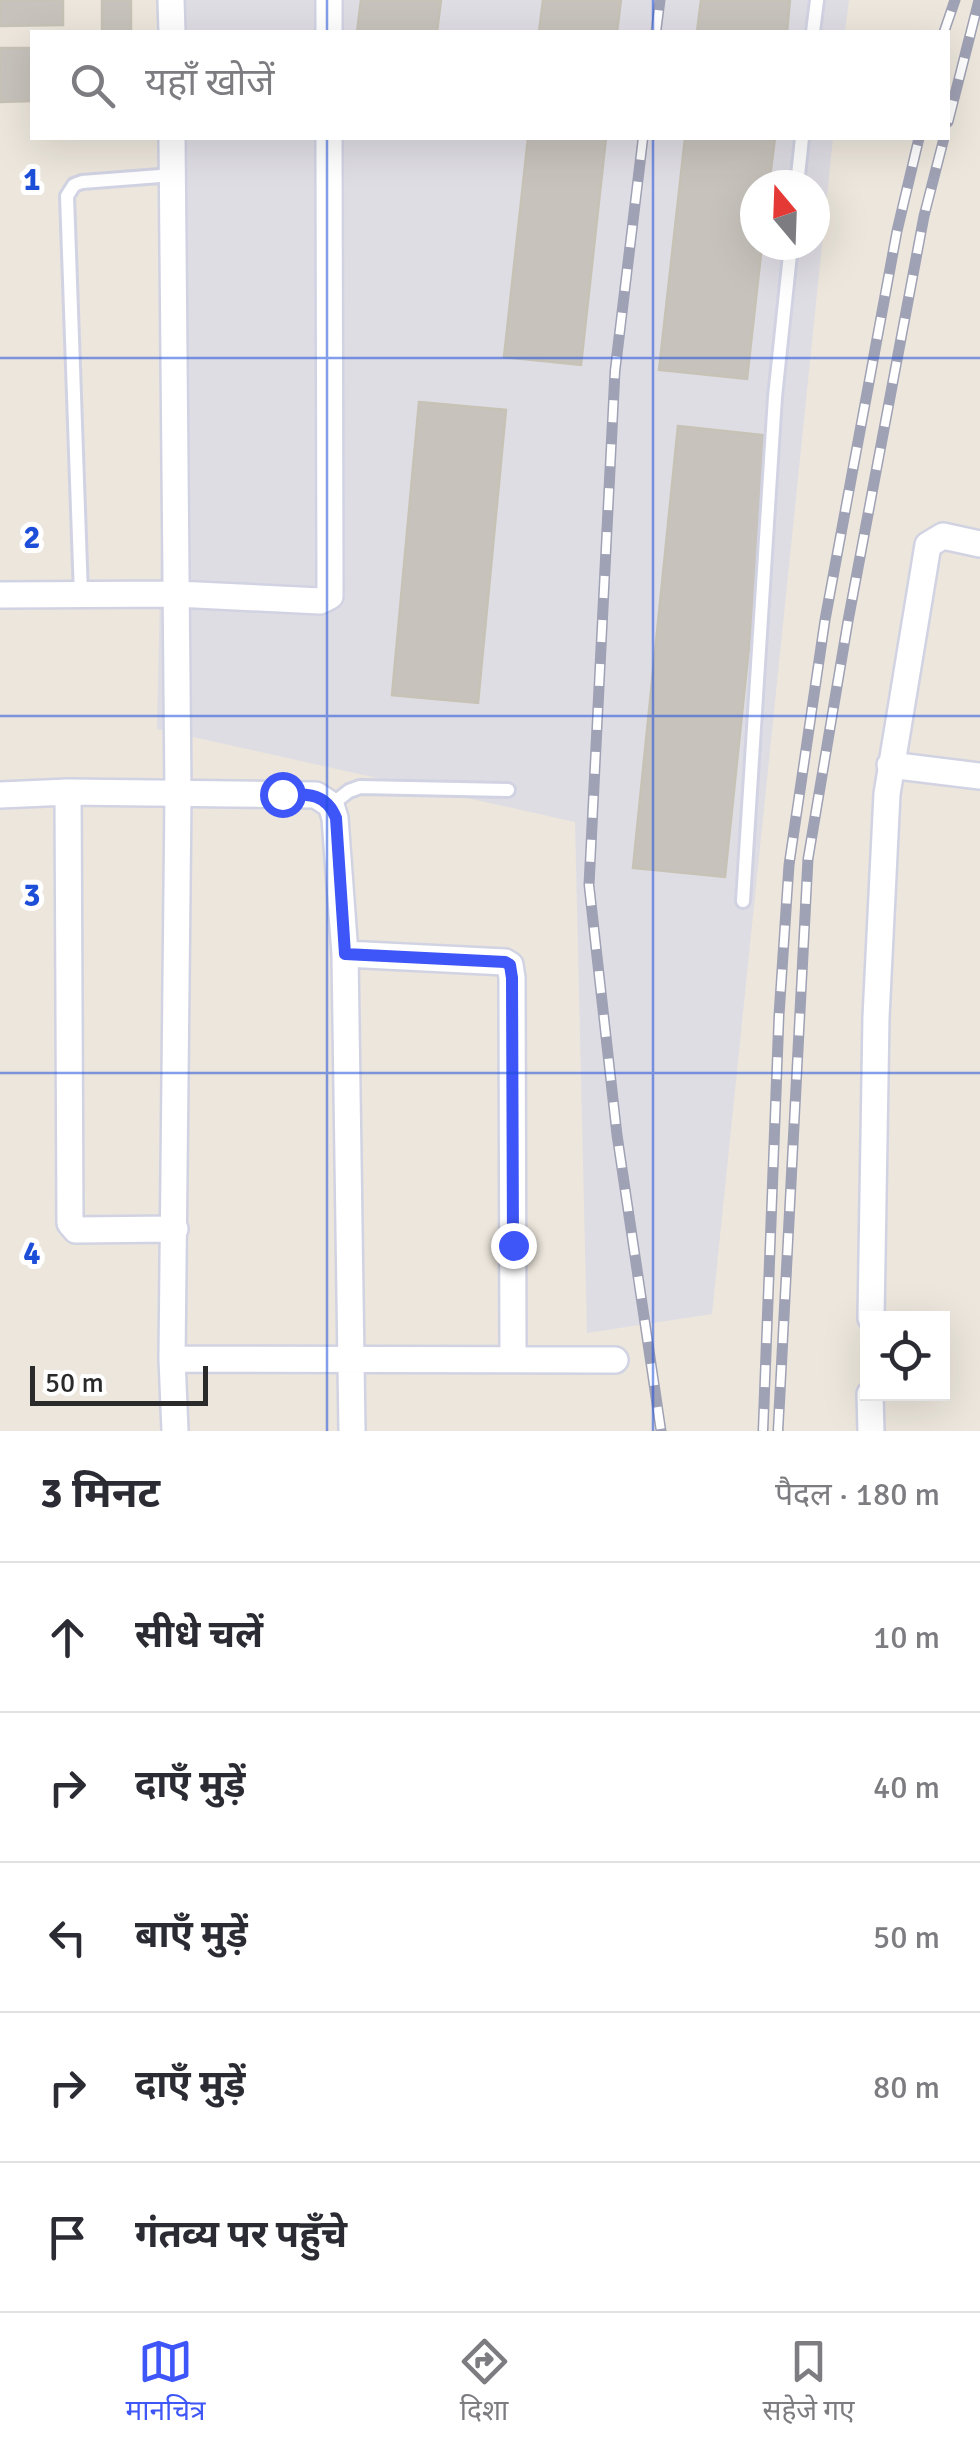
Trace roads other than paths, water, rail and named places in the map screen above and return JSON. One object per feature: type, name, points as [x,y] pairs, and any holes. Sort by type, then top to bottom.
[{"type":"street","points":[[172,0],[172,30]]},
{"type":"street","points":[[329,0],[329,30]]},
{"type":"street","points":[[172,140],[178,794],[172,1360],[176,1431]]},
{"type":"street","points":[[0,595],[176,594],[320,601],[330,596],[329,140]]},
{"type":"street","points":[[870,1311],[876,1017],[890,765],[928,545],[942,536],[980,544]]},
{"type":"street","points":[[890,765],[980,776]]},
{"type":"street","points":[[68,792],[70,1223],[76,1230],[175,1229]]},
{"type":"street","points":[[0,795],[316,794],[331,805],[336,818],[345,954],[352,1431]]},
{"type":"street","points":[[345,954],[510,965],[514,1360]]},
{"type":"street","points":[[172,1360],[615,1360]]},
{"type":"street","points":[[870,1401],[871,1431]]},
{"type":"lane","points":[[813,30],[817,0]]},
{"type":"lane","points":[[799,170],[802,140]]},
{"type":"lane","points":[[82,595],[66,196],[74,184],[82,182],[172,175]]},
{"type":"lane","points":[[743,901],[775,397],[789,260]]},
{"type":"lane","points":[[331,805],[360,787],[508,790]]},
{"type":"railway","points":[[656,30],[660,0]]},
{"type":"railway","points":[[945,30],[955,0]]},
{"type":"railway","points":[[950,114],[979,0]]},
{"type":"railway","points":[[643,140],[615,371],[589,885],[617,1135],[661,1431]]},
{"type":"railway","points":[[763,1431],[779,1015],[789,865],[825,620],[897,231],[919,140]]},
{"type":"railway","points":[[778,1431],[808,859],[924,216],[943,140]]}]
